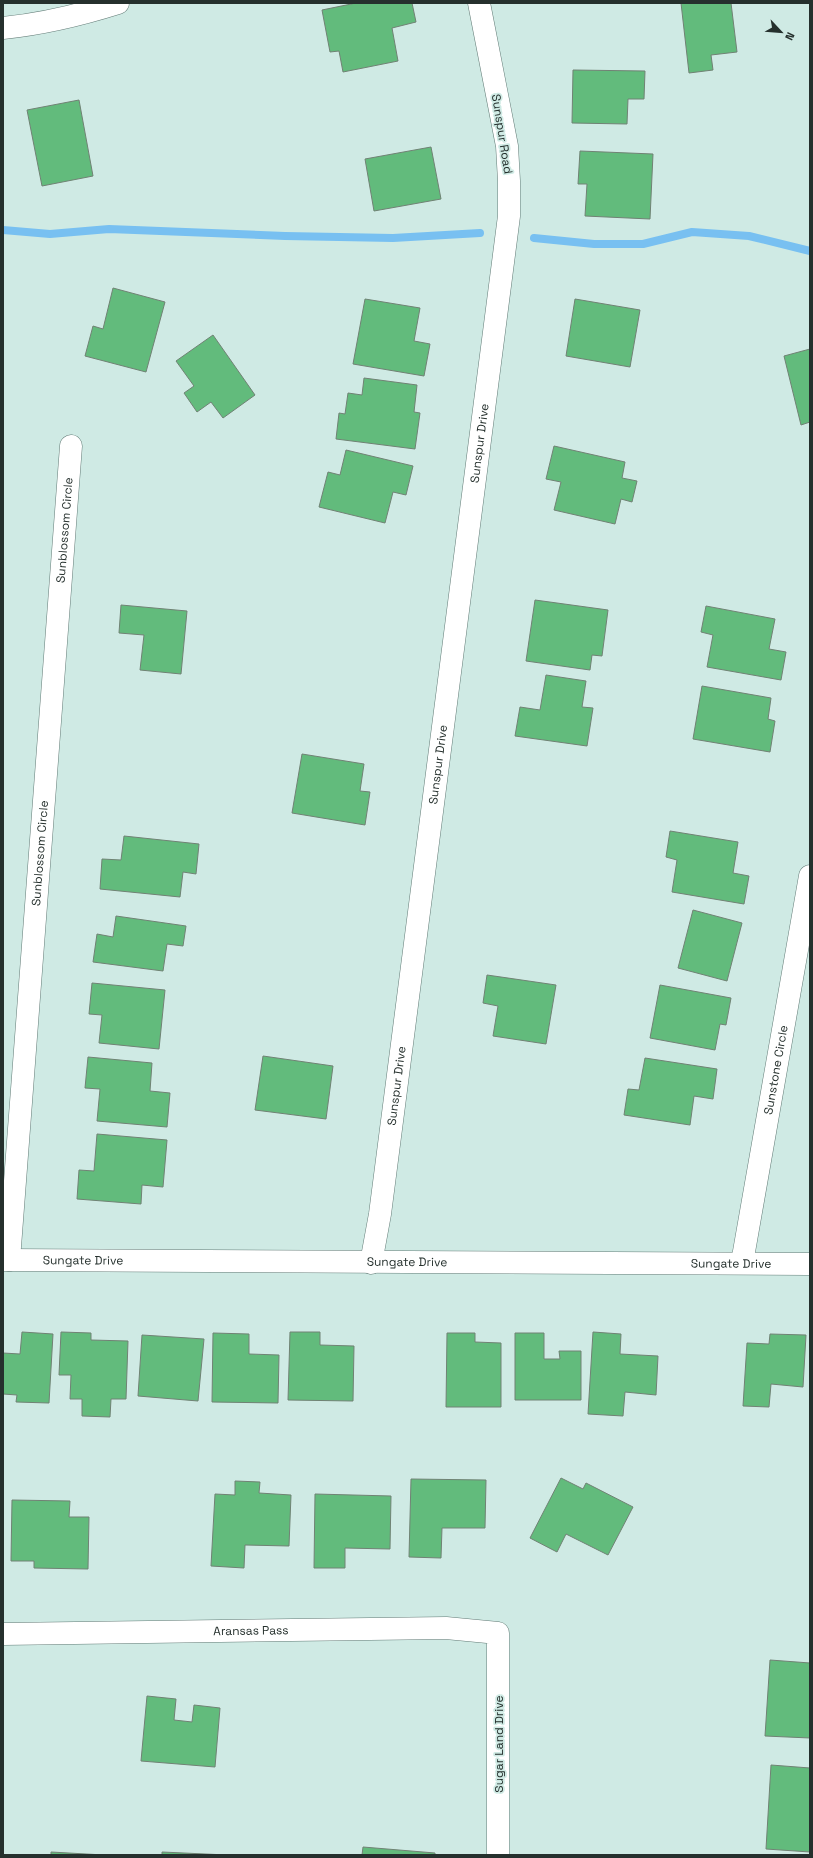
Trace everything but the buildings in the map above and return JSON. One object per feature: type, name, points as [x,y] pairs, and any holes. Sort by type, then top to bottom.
[{"type":"street","points":[[3,28],[34,25],[82,15],[118,3]]},
{"type":"street","name":"Sunspur Road","points":[[478,3],[507,146],[509,216],[504,267]]},
{"type":"street","name":"Sunspur Drive","points":[[371,1263],[380,1214],[504,267]]},
{"type":"street","name":"Sunblossom Circle","points":[[6,1260],[71,446]]},
{"type":"street","name":"Sunstone Circle","points":[[742,1263],[810,876]]},
{"type":"street","name":"Sungate Drive","points":[[6,1260],[810,1264]]},
{"type":"street","name":"Aransas Pass","points":[[3,1634],[446,1628],[498,1633]]},
{"type":"street","name":"Sugar Land Drive","points":[[498,1633],[498,1855]]},
{"type":"waterway","points":[[3,230],[50,234],[109,229],[285,236],[393,238],[480,233]]},
{"type":"waterway","points":[[534,238],[594,244],[643,244],[692,232],[749,236],[810,251]]}]
